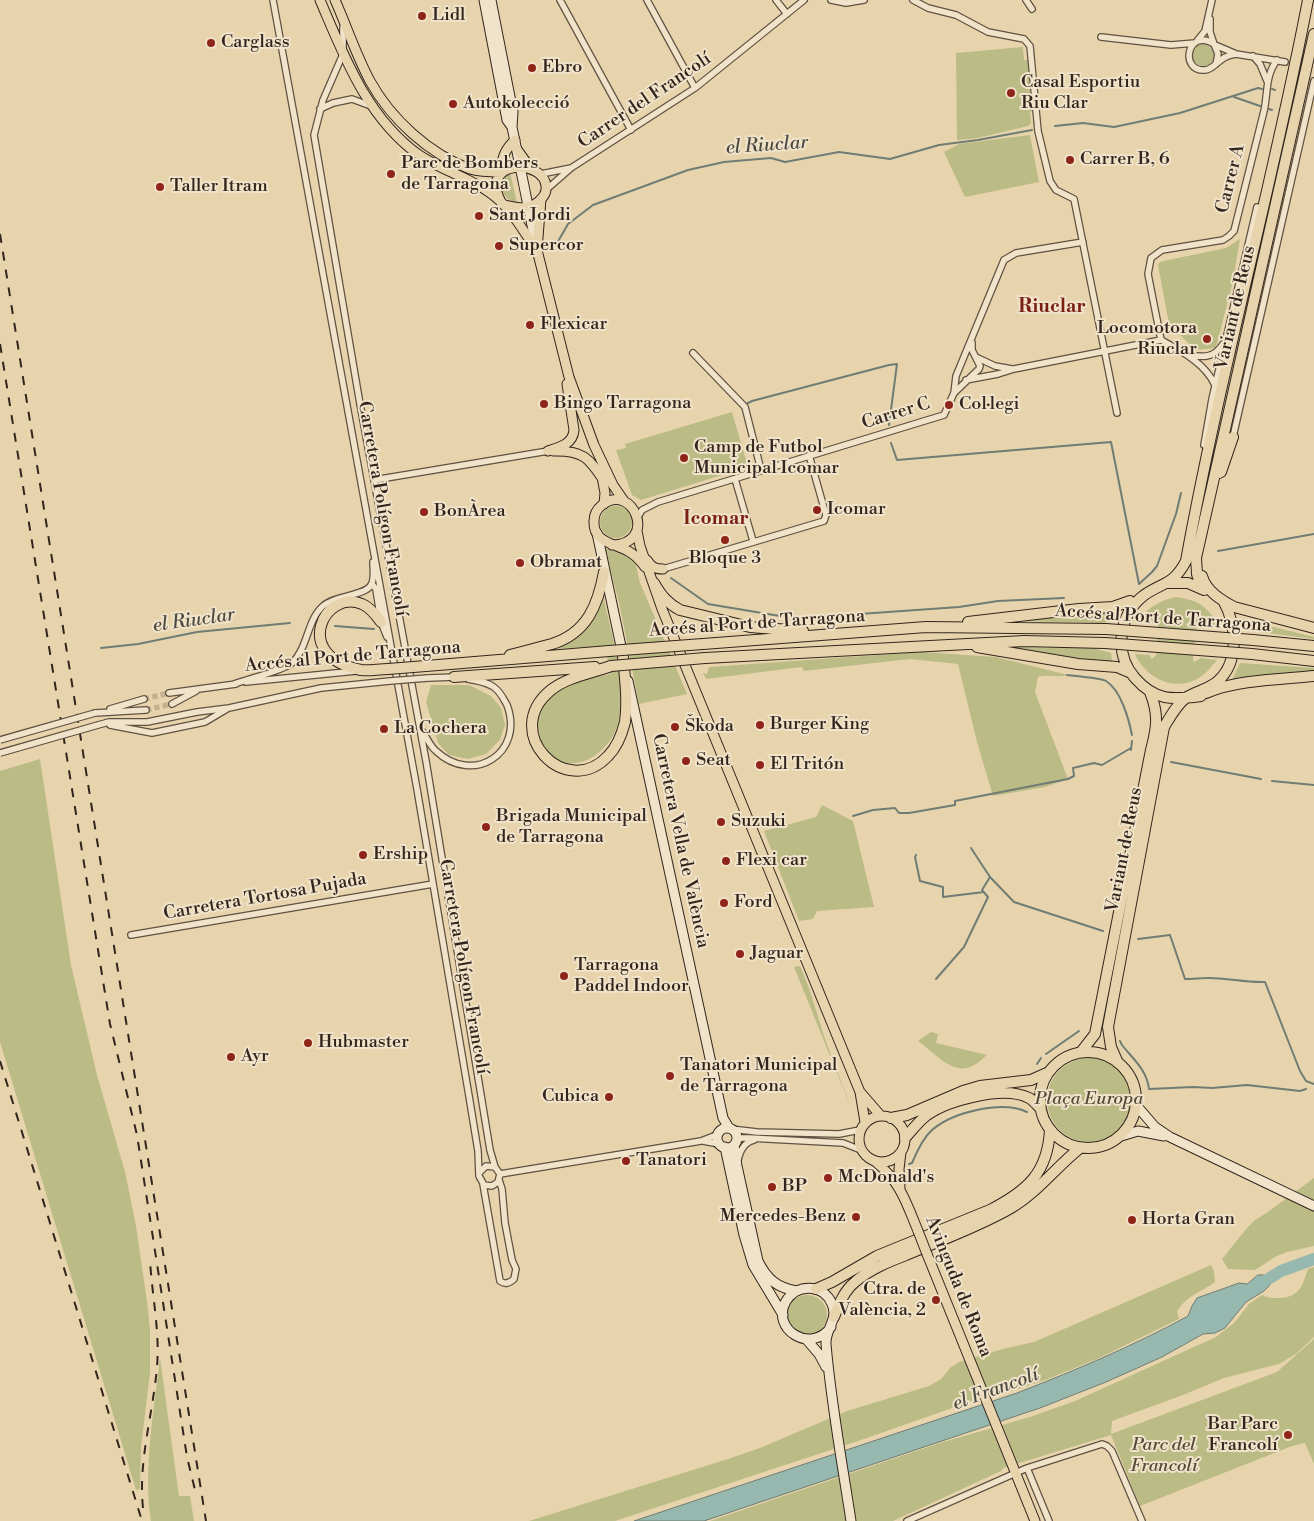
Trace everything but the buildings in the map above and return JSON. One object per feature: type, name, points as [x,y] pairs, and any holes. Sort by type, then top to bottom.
[{"type":"highway","name":"Variant de Reus","points":[[1164,583],[1181,570],[1186,561],[1207,457],[1308,0]]},
{"type":"highway","name":"Variant de Reus","points":[[1201,588],[1196,558],[1314,34]]},
{"type":"highway","points":[[1257,207],[1268,165],[1273,164]]},
{"type":"highway","points":[[1214,477],[1221,472],[1233,437]]},
{"type":"highway","points":[[1204,445],[1207,457]]},
{"type":"highway","points":[[1186,697],[1218,681],[1229,664],[1234,636],[1234,630],[1225,608],[1204,582],[1200,564],[1200,547]]},
{"type":"highway","points":[[494,660],[552,644],[571,634],[589,618],[594,608],[604,572]]},
{"type":"highway","points":[[654,583],[663,597],[680,610],[728,622],[774,630],[864,632]]},
{"type":"highway","points":[[1128,673],[1122,652],[1121,638],[1125,619],[1138,600],[1164,583]]},
{"type":"highway","points":[[953,626],[972,621],[1071,609],[1113,607],[1130,601],[1148,587],[1164,583],[1188,583],[1201,588],[1225,608],[1256,618],[1314,632]]},
{"type":"highway","points":[[1130,601],[1120,619],[1116,636],[1116,649],[1128,673],[1143,692],[1152,708],[1153,724],[1150,750]]},
{"type":"highway","points":[[363,670],[338,662],[328,655],[321,643],[320,625],[329,610],[346,602],[359,602],[366,606],[382,622]]},
{"type":"highway","points":[[1225,608],[1249,611],[1314,628]]},
{"type":"highway","name":"Accés al Port de Tarragona","points":[[363,670],[953,626],[1106,630],[1314,646]]},
{"type":"highway","name":"Accés al Port de Tarragona","points":[[454,677],[705,658],[1024,641],[1105,643],[1252,654],[1314,661]]},
{"type":"highway","points":[[954,644],[1078,664],[1117,667],[1128,673],[1150,692],[1170,698],[1201,696]]},
{"type":"highway","points":[[611,666],[561,683],[537,704],[532,721],[534,739],[539,750],[556,765],[577,771],[588,769],[605,759],[618,743],[624,723],[627,699],[623,657]]},
{"type":"highway","points":[[1163,740],[1172,720],[1180,710],[1210,691],[1284,678],[1314,676]]},
{"type":"highway","points":[[1150,692],[1157,718],[1150,750]]},
{"type":"highway","name":"Variant de Reus","points":[[1118,1063],[1109,1039],[1108,1027],[1110,1016],[1164,727],[1169,717],[1186,697]]},
{"type":"highway","name":"Variant de Reus","points":[[1081,1052],[1095,1034],[1150,750]]},
{"type":"highway","points":[[1081,1052],[1097,1052],[1112,1058],[1118,1063],[1129,1075],[1132,1082],[1136,1105],[1131,1120],[1118,1137],[1110,1143],[1098,1147],[1080,1148],[1066,1143],[1050,1130],[1045,1123],[1040,1108],[1042,1085],[1049,1072],[1063,1059],[1081,1052]]},
{"type":"highway","points":[[891,1118],[907,1115],[963,1091],[980,1086],[1010,1084],[1031,1080],[1049,1072]]},
{"type":"highway","points":[[905,1138],[926,1116],[937,1109],[983,1095],[1011,1093],[1029,1098],[1040,1108]]},
{"type":"highway","points":[[816,1289],[877,1256],[990,1210],[1011,1198],[1028,1184],[1039,1171],[1049,1148],[1050,1130]]},
{"type":"highway","points":[[832,1322],[846,1293],[854,1283],[866,1274],[888,1262],[961,1232],[1010,1208],[1035,1191],[1064,1161],[1080,1148]]},
{"type":"main road","points":[[320,0],[343,54],[371,106],[388,127],[419,155],[479,186],[503,203],[520,208],[528,207],[541,199]]},
{"type":"main road","points":[[335,0],[371,82],[383,100],[405,126],[431,148],[472,170],[486,172],[520,168],[531,169],[541,174],[545,179],[547,189],[541,199],[537,250]]},
{"type":"main road","points":[[531,169],[516,144],[508,146],[497,177],[497,194],[518,219],[537,250],[563,354],[578,404],[594,445],[614,485],[624,501],[630,505],[638,517],[636,531],[640,546],[650,566],[663,569]]},
{"type":"main road","points":[[548,451],[570,441],[574,436],[563,354]]},
{"type":"main road","points":[[594,445],[606,493],[604,504]]},
{"type":"main road","points":[[548,451],[575,452],[584,456],[592,463],[604,482]]},
{"type":"main road","points":[[624,501],[610,501],[598,509],[594,523],[597,533],[605,542],[630,552],[642,562],[654,583],[662,609],[860,1092],[863,1126],[859,1142],[861,1150],[868,1157],[876,1161],[885,1162],[901,1152],[905,1138],[900,1125],[891,1118],[873,1117],[863,1126]]},
{"type":"main road","points":[[612,544],[627,542],[636,531]]},
{"type":"main road","points":[[644,555],[649,573]]},
{"type":"main road","points":[[860,1092],[881,1116]]},
{"type":"main road","name":"Avinguda de Roma","points":[[900,1188],[899,1169],[901,1152]]},
{"type":"main road","name":"Avinguda de Roma","points":[[876,1161],[890,1174],[900,1188],[1016,1472],[1034,1521]]},
{"type":"street","name":"Carretera Polígon Francolí","points":[[272,0],[392,649],[469,1096],[480,1172]]},
{"type":"street","points":[[484,0],[506,114],[512,127],[516,144],[537,250]]},
{"type":"street","points":[[491,0],[513,112],[512,127]]},
{"type":"street","points":[[560,0],[631,130]]},
{"type":"street","points":[[647,0],[695,88]]},
{"type":"street","points":[[776,0],[787,14]]},
{"type":"street","name":"Carrer del Francolí","points":[[547,189],[571,168],[695,88],[804,0]]},
{"type":"street","points":[[831,0],[846,3],[864,0]]},
{"type":"street","points":[[913,0],[928,8],[956,15],[988,32],[1024,39],[1030,46],[1038,131],[1050,181],[1056,190],[1074,199],[1117,414]]},
{"type":"street","points":[[1026,0],[1032,9]]},
{"type":"street","points":[[1188,54],[1191,46],[1204,31],[1212,0]]},
{"type":"street","points":[[1209,15],[1210,32],[1218,54],[1216,64]]},
{"type":"street","points":[[343,18],[343,54]]},
{"type":"street","points":[[1101,37],[1171,45],[1209,41],[1236,54],[1285,62]]},
{"type":"street","points":[[1171,45],[1188,54],[1191,64],[1198,69],[1208,69],[1222,57],[1236,54]]},
{"type":"street","name":"Carretera Polígon Francolí","points":[[343,54],[320,109],[314,135],[374,480],[420,729],[490,1150],[495,1167]]},
{"type":"street","points":[[1253,56],[1260,64],[1267,81]]},
{"type":"street","name":"Carrer A","points":[[1161,340],[1148,274],[1151,258],[1162,250],[1223,240],[1234,231],[1265,108],[1267,81],[1271,68],[1277,60]]},
{"type":"street","points":[[1233,437],[1314,81]]},
{"type":"street","points":[[320,109],[352,100],[371,106]]},
{"type":"street","name":"Carrer del Francolí","points":[[541,174],[571,168]]},
{"type":"street","points":[[1204,445],[1215,385],[1257,207]]},
{"type":"street","name":"Carrer C","points":[[638,517],[642,510],[658,502],[940,417],[947,411],[954,393],[956,376],[1004,260],[1016,253],[1083,242]]},
{"type":"street","points":[[966,380],[1161,340],[1188,355],[1211,376],[1215,385]]},
{"type":"street","points":[[972,341],[972,350],[976,357],[994,366],[1014,369]]},
{"type":"street","points":[[1188,355],[1205,357],[1213,355],[1221,348],[1225,341]]},
{"type":"street","points":[[692,353],[744,407],[761,470]]},
{"type":"street","points":[[961,366],[976,357]]},
{"type":"street","name":"Carrer C","points":[[954,393],[979,369],[980,366],[976,357]]},
{"type":"street","points":[[374,480],[548,451]]},
{"type":"street","points":[[663,569],[824,520],[826,518],[809,456]]},
{"type":"street","points":[[735,479],[753,541]]},
{"type":"street","name":"Carretera Vella de València","points":[[597,533],[725,1130]]},
{"type":"street","points":[[234,684],[282,670],[292,663],[302,649],[319,610],[324,604],[339,597],[364,592],[372,584],[374,550]]},
{"type":"street","points":[[372,584],[376,589],[382,622],[392,649]]},
{"type":"street","name":"Accés al Port de Tarragona","points":[[170,693],[363,670]]},
{"type":"street","points":[[420,729],[434,750],[460,766],[470,767],[484,763],[496,756],[503,748],[509,737],[511,724],[510,713],[504,700],[496,689],[484,683],[454,677]]},
{"type":"street","name":"Accés al Port de Tarragona","points":[[0,753],[109,722],[147,722],[229,708],[321,688],[454,677]]},
{"type":"street","name":"Accés al Port de Tarragona","points":[[172,704],[203,688]]},
{"type":"street","points":[[0,740],[144,699]]},
{"type":"street","name":"Accés al Port de Tarragona","points":[[98,725],[107,724],[152,733],[205,722],[229,708]]},
{"type":"street","points":[[95,713],[146,710]]},
{"type":"street","name":"Carretera Tortosa Pujada","points":[[131,936],[433,884]]},
{"type":"street","points":[[1136,1105],[1153,1130]]},
{"type":"street","points":[[483,1184],[492,1186],[499,1177],[701,1141],[725,1130],[836,1134],[863,1126]]},
{"type":"street","points":[[725,1130],[736,1135],[737,1166],[758,1261],[763,1272],[779,1286],[797,1291],[809,1288],[816,1289],[831,1300],[834,1308],[832,1322],[826,1338],[828,1370],[851,1521]]},
{"type":"street","points":[[725,1130],[718,1138],[722,1145],[751,1260],[783,1315],[789,1331],[796,1336],[806,1339],[821,1337],[832,1322]]},
{"type":"street","points":[[1118,1137],[1138,1131],[1153,1130],[1314,1206]]},
{"type":"street","points":[[701,1141],[729,1148],[742,1138],[843,1143],[861,1150]]},
{"type":"street","points":[[737,1166],[739,1154],[744,1146],[751,1141],[766,1139]]},
{"type":"street","points":[[486,1166],[495,1167],[502,1189],[504,1223],[512,1260],[516,1269],[514,1279],[508,1284],[500,1280],[483,1184],[480,1178],[480,1172],[486,1166]]},
{"type":"street","points":[[783,1315],[787,1301],[797,1291]]},
{"type":"street","points":[[806,1339],[819,1354],[828,1370]]},
{"type":"street","points":[[907,1521],[1016,1472],[1096,1444],[1107,1446],[1112,1451],[1142,1521]]},
{"type":"street","points":[[1027,1468],[1049,1521]]},
{"type":"green space","points":[[1199,44],[1207,44],[1214,51],[1214,59],[1207,66],[1199,66],[1192,59],[1192,51]]},
{"type":"green space","points":[[1023,47],[1024,60],[1029,60],[1033,111],[1030,112],[1031,123],[1028,126],[978,138],[957,140],[956,53]]},
{"type":"green space","points":[[1030,135],[1039,182],[965,197],[944,152],[959,144]]},
{"type":"green space","points":[[510,172],[517,203],[507,198],[502,189],[503,180]]},
{"type":"green space","points":[[1240,239],[1233,281],[1216,348],[1195,350],[1169,324],[1158,265],[1160,262],[1168,260],[1226,248]]},
{"type":"green space","name":"Camp de Futbol Municipal Icomar","points":[[732,412],[748,467],[641,500],[632,495],[616,450],[626,448],[625,444]]},
{"type":"green space","points":[[616,506],[622,507],[627,511],[631,516],[631,528],[627,533],[622,537],[616,538],[610,537],[605,533],[601,528],[600,522],[601,516],[605,511],[610,507]]},
{"type":"green space","points":[[605,548],[629,556],[636,564],[639,580],[687,694],[639,704],[620,607]]},
{"type":"green space","points":[[603,596],[620,677],[621,710],[618,724],[610,741],[597,754],[579,762],[563,762],[550,753],[541,740],[538,724],[542,708],[553,693],[574,681],[611,674],[604,646],[551,649],[578,635],[590,624]]},
{"type":"green space","points":[[1175,597],[1191,600],[1202,606],[1220,628],[1204,628],[1201,623],[1197,628],[1194,662],[1201,658],[1217,660],[1208,671],[1197,679],[1188,683],[1178,684],[1160,680],[1152,675],[1145,669],[1135,654],[1149,655],[1152,659],[1156,655],[1158,625],[1156,621],[1151,623],[1137,622],[1154,606]]},
{"type":"green space","points":[[1115,612],[1113,620],[1104,623],[1013,621],[1084,614]]},
{"type":"green space","points":[[1241,619],[1314,637],[1314,639],[1244,630]]},
{"type":"green space","points":[[1012,647],[1093,648],[1111,653],[1112,661],[1082,659]]},
{"type":"green space","points":[[920,652],[996,657],[1068,675],[1038,677],[1035,692],[1068,779],[1045,787],[993,796],[977,742],[958,664],[910,659],[804,671],[802,667],[706,679],[703,673],[707,674],[709,667]]},
{"type":"green space","points":[[1240,663],[1314,668],[1314,671],[1232,680]]},
{"type":"green space","points":[[431,685],[469,685],[491,696],[501,708],[505,725],[500,740],[486,754],[468,759],[449,755],[438,743],[426,702]]},
{"type":"green space","points":[[40,759],[71,965],[97,1075],[125,1172],[136,1226],[147,1301],[150,1330],[150,1372],[141,1448],[140,1489],[136,1490],[0,1042],[0,771]]},
{"type":"green space","points":[[822,805],[853,821],[874,907],[817,911],[813,919],[799,921],[764,831],[816,817]]},
{"type":"green space","points":[[800,966],[825,1039],[852,1110],[794,967]]},
{"type":"green space","points":[[931,1032],[938,1034],[936,1043],[987,1055],[978,1063],[966,1068],[951,1066],[918,1041]]},
{"type":"green space","name":"Plaça Europa","points":[[1089,1058],[1112,1065],[1124,1077],[1131,1100],[1124,1123],[1112,1135],[1089,1142],[1066,1135],[1054,1123],[1047,1100],[1054,1077],[1066,1065]]},
{"type":"green space","points":[[1314,1178],[1314,1246],[1287,1252],[1275,1257],[1255,1270],[1228,1269],[1222,1259],[1247,1228],[1255,1220]]},
{"type":"green space","points":[[1211,1265],[1214,1271],[1215,1282],[1190,1297],[1181,1305],[1177,1311],[1179,1319],[1099,1358],[1048,1379],[972,1401],[864,1439],[615,1521],[529,1521],[728,1459],[760,1448],[847,1411],[929,1386],[941,1379],[950,1368],[959,1362],[1034,1342]]},
{"type":"green space","name":"Parc del Francolí","points":[[1314,1267],[1314,1337],[1296,1354],[1279,1364],[1224,1378],[1112,1421],[1111,1434],[1277,1372],[1314,1339],[1314,1464],[1305,1443],[1292,1446],[1140,1506],[1111,1435],[1003,1468],[1001,1471],[893,1521],[710,1521],[940,1443],[1030,1417],[1075,1401],[1216,1337],[1234,1323],[1249,1304],[1262,1295],[1277,1298],[1296,1293],[1302,1285],[1308,1269]]},
{"type":"green space","points":[[807,1295],[821,1301],[827,1315],[821,1329],[807,1335],[793,1329],[787,1315],[793,1301]]},
{"type":"green space","points":[[160,1358],[179,1496],[190,1496],[194,1521],[151,1521],[148,1481],[149,1460]]},
{"type":"water","points":[[1258,1275],[1264,1275],[1270,1285],[1246,1302],[1225,1328],[1215,1333],[1203,1334],[1162,1357],[1106,1382],[1040,1408],[704,1521],[634,1521],[1017,1393],[1083,1366],[1167,1327],[1188,1316],[1197,1298],[1239,1283],[1247,1284]]},
{"type":"waterway","points":[[1055,126],[1083,123],[1114,127],[1180,113],[1258,88],[1262,89]]},
{"type":"waterway","points":[[1234,97],[1260,106]]},
{"type":"waterway","name":"el Riuclar","points":[[556,245],[568,224],[593,205],[688,170],[724,162],[771,158],[785,162],[839,152],[890,159],[939,145],[1032,130]]},
{"type":"waterway","points":[[746,404],[897,364],[889,425]]},
{"type":"waterway","points":[[891,443],[897,460],[1111,442],[1139,584],[1157,566],[1176,514],[1181,493]]},
{"type":"waterway","points":[[1218,551],[1314,534]]},
{"type":"waterway","points":[[671,578],[708,604],[786,617],[817,617],[959,607],[998,601],[1064,598]]},
{"type":"waterway","name":"el Riuclar","points":[[101,648],[138,644],[197,632],[290,623]]},
{"type":"waterway","name":"el Riuclar","points":[[335,626],[374,629]]},
{"type":"waterway","points":[[1067,675],[1103,680],[1111,685],[1124,706],[1132,735]]},
{"type":"waterway","points":[[1131,750],[1132,741]]},
{"type":"waterway","points":[[853,816],[873,810],[895,808],[899,813],[909,813],[955,805],[955,801],[1068,779],[1074,776],[1073,768],[1094,763],[1102,765],[1131,748]]},
{"type":"waterway","points":[[1171,762],[1261,779]]},
{"type":"waterway","points":[[1272,781],[1314,785]]},
{"type":"waterway","points":[[971,848],[990,877],[1014,902],[1103,931]]},
{"type":"waterway","points":[[916,855],[920,881],[943,887],[943,897],[984,892]]},
{"type":"waterway","points":[[936,979],[964,947],[988,897],[982,890],[990,877]]},
{"type":"waterway","points":[[1138,939],[1170,935],[1185,979],[1216,978],[1265,982],[1300,1071],[1306,1081],[1314,1084]]},
{"type":"waterway","points":[[1046,1054],[1079,1031]]},
{"type":"waterway","points":[[1120,1041],[1142,1070],[1149,1089],[1212,1088],[1247,1085],[1300,1091],[1306,1089]]},
{"type":"waterway","points":[[1037,1064],[1041,1058]]},
{"type":"waterway","points":[[909,1164],[912,1163],[929,1133],[952,1118],[965,1113],[991,1108],[1005,1107],[1027,1112]]},
{"type":"waterway","name":"el Francolí","points":[[1254,1288],[1281,1271],[1314,1259]]},
{"type":"tunnel","points":[[144,699],[169,693]]},
{"type":"tunnel","points":[[146,710],[172,704]]},
{"type":"railway","points":[[0,234],[206,1521]]},
{"type":"railway","points":[[0,344],[110,1024],[137,1135],[187,1457],[196,1494]]},
{"type":"railway","points":[[0,1061],[142,1521]]},
{"type":"railway","points":[[143,1508],[144,1455],[158,1354],[150,1260]]},
{"type":"place","name":"Lidl","points":[[422,16]]},
{"type":"place","name":"Carglass","points":[[211,43]]},
{"type":"place","name":"Ebro","points":[[532,68]]},
{"type":"place","name":"Casal Esportiu Riu Clar","points":[[1011,93]]},
{"type":"place","name":"Autokolecció","points":[[453,104]]},
{"type":"place","name":"Carrer B, 6","points":[[1070,160]]},
{"type":"place","name":"Parc de Bombers de Tarragona","points":[[391,174]]},
{"type":"place","name":"Taller Itram","points":[[160,187]]},
{"type":"place","name":"Sant Jordi","points":[[479,216]]},
{"type":"place","name":"Supercor","points":[[499,246]]},
{"type":"place","name":"Flexicar","points":[[530,325]]},
{"type":"place","name":"Locomotora Riuclar","points":[[1207,339]]},
{"type":"place","name":"Bingo Tarragona","points":[[544,404]]},
{"type":"place","name":"Col·legi","points":[[949,405]]},
{"type":"place","name":"Camp de Futbol Municipal Icomar","points":[[684,458]]},
{"type":"place","name":"Icomar","points":[[817,510]]},
{"type":"place","name":"BonÀrea","points":[[424,512]]},
{"type":"place","name":"Bloque 3","points":[[725,540]]},
{"type":"place","name":"Obramat","points":[[520,563]]},
{"type":"place","name":"Burger King","points":[[760,725]]},
{"type":"place","name":"Škoda","points":[[675,727]]},
{"type":"place","name":"La Cochera","points":[[384,729]]},
{"type":"place","name":"Seat","points":[[686,761]]},
{"type":"place","name":"El Tritón","points":[[760,765]]},
{"type":"place","name":"Suzuki","points":[[721,822]]},
{"type":"place","name":"Brigada Municipal de Tarragona","points":[[486,827]]},
{"type":"place","name":"Ership","points":[[363,855]]},
{"type":"place","name":"Flexi car","points":[[726,861]]},
{"type":"place","name":"Ford","points":[[724,903]]},
{"type":"place","name":"Jaguar","points":[[740,954]]},
{"type":"place","name":"Tarragona Paddel Indoor","points":[[564,976]]},
{"type":"place","name":"Hubmaster","points":[[308,1043]]},
{"type":"place","name":"Ayr","points":[[231,1057]]},
{"type":"place","name":"Tanatori Municipal de Tarragona","points":[[670,1076]]},
{"type":"place","name":"Cubica","points":[[609,1097]]},
{"type":"place","name":"Tanatori","points":[[626,1161]]},
{"type":"place","name":"McDonald's","points":[[828,1178]]},
{"type":"place","name":"BP","points":[[772,1187]]},
{"type":"place","name":"Mercedes-Benz","points":[[856,1217]]},
{"type":"place","name":"Horta Gran","points":[[1132,1220]]},
{"type":"place","name":"Ctra. de València, 2","points":[[936,1300]]},
{"type":"place","name":"Bar Parc Francolí","points":[[1288,1435]]},
{"type":"district","name":"Riuclar","points":[[1052,307]]},
{"type":"district","name":"Icomar","points":[[716,519]]}]
